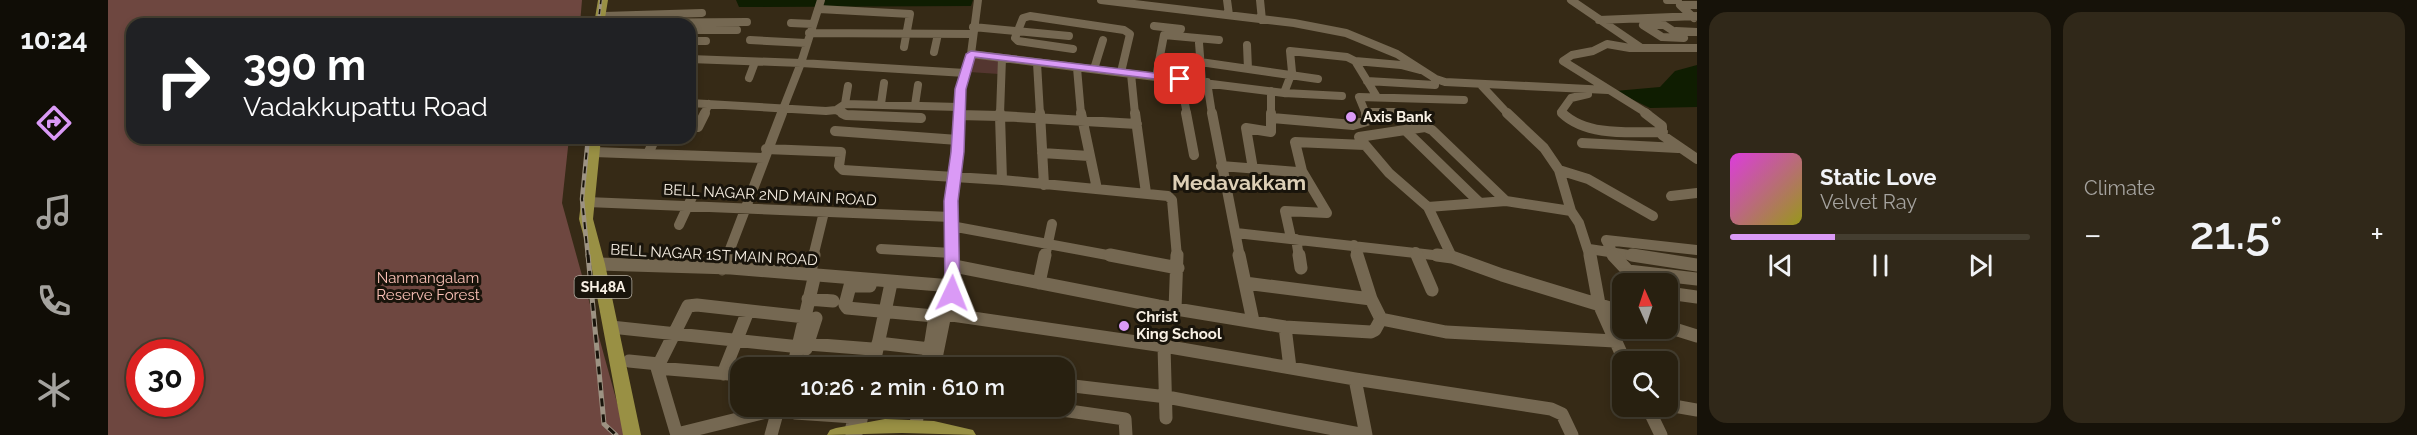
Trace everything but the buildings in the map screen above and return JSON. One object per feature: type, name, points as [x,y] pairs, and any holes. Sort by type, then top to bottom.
[{"type":"main road","points":[[603,18],[604,0]]},
{"type":"main road","name":"SH48A","points":[[595,145],[585,219],[598,264],[632,435]]},
{"type":"main road","points":[[856,417],[886,425],[916,424],[966,435]]},
{"type":"street","points":[[930,357],[930,349],[942,316],[952,299],[951,222],[959,111],[965,73],[971,54],[978,0]]},
{"type":"street","points":[[1101,0],[1153,2],[1188,10],[1355,35],[1397,54],[1440,81],[1481,86],[1610,92]]},
{"type":"street","points":[[1187,0],[1188,10]]},
{"type":"street","points":[[1201,0],[1203,12]]},
{"type":"street","points":[[1227,0],[1229,15]]},
{"type":"street","points":[[1260,0],[1262,20]]},
{"type":"street","points":[[1571,0],[1640,47]]},
{"type":"street","points":[[1667,0],[1678,0]]},
{"type":"street","points":[[722,269],[784,109],[820,4],[910,14],[904,47]]},
{"type":"street","points":[[1695,17],[1680,5],[1697,5]]},
{"type":"street","points":[[647,18],[702,13]]},
{"type":"street","points":[[1002,180],[1000,117],[1006,58],[1016,40],[1023,18],[1030,16],[1130,34],[1126,73],[1137,124],[1146,193]]},
{"type":"street","points":[[1599,20],[1695,17]]},
{"type":"street","points":[[1631,19],[1674,47]]},
{"type":"street","points":[[696,22],[747,22]]},
{"type":"street","points":[[791,23],[813,24]]},
{"type":"street","points":[[1154,26],[1219,40]]},
{"type":"street","points":[[696,30],[737,30]]},
{"type":"street","points":[[809,33],[938,34],[973,30],[1020,30],[1069,36]]},
{"type":"street","points":[[1156,76],[1163,36],[1180,32],[1204,31]]},
{"type":"street","points":[[1676,31],[1697,32]]},
{"type":"street","points":[[934,52],[938,34]]},
{"type":"street","points":[[750,40],[806,43]]},
{"type":"street","points":[[1016,40],[1073,50]]},
{"type":"street","points":[[1094,69],[1103,40]]},
{"type":"street","points":[[696,41],[706,41]]},
{"type":"street","points":[[1199,42],[1200,62],[1253,321]]},
{"type":"street","points":[[1246,45],[1248,69]]},
{"type":"street","points":[[1697,48],[1604,45],[1593,51],[1572,55],[1563,61],[1652,117],[1662,126],[1662,135],[1697,159]]},
{"type":"street","points":[[1284,93],[1292,75],[1290,51],[1401,65],[1425,71]]},
{"type":"street","points":[[971,54],[1284,93],[1342,96]]},
{"type":"street","points":[[696,59],[965,73]]},
{"type":"street","points":[[1355,61],[1377,97]]},
{"type":"street","points":[[749,78],[755,62]]},
{"type":"street","points":[[1200,62],[1318,79]]},
{"type":"street","points":[[1037,63],[1044,185]]},
{"type":"street","points":[[1077,68],[1082,121],[1096,189]]},
{"type":"street","points":[[1180,79],[1194,155]]},
{"type":"street","points":[[1367,81],[1435,85]]},
{"type":"street","points":[[880,104],[884,83]]},
{"type":"street","points":[[915,105],[918,85]]},
{"type":"street","points":[[1481,86],[1523,130],[1544,148],[1560,170],[1571,211],[1589,249],[1599,304],[1620,351]]},
{"type":"street","points":[[845,104],[848,87]]},
{"type":"street","points":[[1253,168],[1246,128],[1271,132],[1270,91]]},
{"type":"street","points":[[1610,92],[1582,94],[1571,98],[1561,112],[1564,117],[1578,125],[1614,131],[1662,132]]},
{"type":"street","points":[[1272,118],[1353,125],[1367,121],[1359,97],[1464,100]]},
{"type":"street","points":[[696,103],[836,110],[846,115],[921,118]]},
{"type":"street","points":[[698,127],[709,104]]},
{"type":"street","points":[[836,110],[845,104],[915,105],[1000,117],[1137,124]]},
{"type":"street","points":[[1365,112],[1399,112]]},
{"type":"street","points":[[1353,125],[1362,141],[1389,173],[1428,207],[1452,257]]},
{"type":"street","points":[[1301,268],[1285,211],[1327,213],[1302,171],[1295,142],[1362,141],[1425,127],[1432,130],[1506,201]]},
{"type":"street","points":[[835,131],[958,140]]},
{"type":"street","points":[[1407,132],[1479,202]]},
{"type":"street","points":[[1582,142],[1680,148]]},
{"type":"street","points":[[648,154],[652,144]]},
{"type":"street","points":[[595,145],[648,154],[841,152],[839,165],[843,170],[1002,180],[1168,196],[1172,200],[1178,268],[1175,309]]},
{"type":"street","points":[[1042,153],[1089,156]]},
{"type":"street","points":[[1221,166],[1302,171]]},
{"type":"street","points":[[1560,170],[1588,179],[1653,216]]},
{"type":"street","points":[[1671,196],[1697,193]]},
{"type":"street","points":[[679,225],[690,201]]},
{"type":"street","name":"BELL NAGAR 2ND MAIN ROAD","points":[[587,202],[690,201],[744,208],[951,222],[1047,244],[1178,268]]},
{"type":"street","points":[[1428,207],[1506,201],[1571,211]]},
{"type":"street","points":[[802,357],[811,317],[808,299],[824,212]]},
{"type":"street","points":[[1039,283],[1052,224]]},
{"type":"street","points":[[1236,233],[1452,257],[1502,275],[1612,308]]},
{"type":"street","points":[[1697,250],[1606,240],[1612,254],[1628,271],[1697,279]]},
{"type":"street","points":[[882,249],[953,260],[1039,283],[1175,309],[1285,327],[1361,333],[1375,330],[1380,319],[1371,299],[1354,245]]},
{"type":"street","points":[[1589,249],[1697,265]]},
{"type":"street","points":[[1416,252],[1432,291]]},
{"type":"street","name":"BELL NAGAR 1ST MAIN ROAD","points":[[598,264],[812,274],[952,286]]},
{"type":"street","points":[[1245,283],[1371,299]]},
{"type":"street","points":[[939,292],[852,285],[849,288],[845,305],[851,309],[882,315],[942,316],[1164,346],[1355,380],[1551,409],[1562,414],[1572,435]]},
{"type":"street","points":[[871,357],[890,288]]},
{"type":"street","points":[[1678,294],[1697,297]]},
{"type":"street","points":[[808,299],[833,301]]},
{"type":"street","points":[[740,417],[676,432],[658,366],[688,306],[811,317]]},
{"type":"street","points":[[723,374],[748,311]]},
{"type":"street","points":[[932,357],[942,316]]},
{"type":"street","points":[[1380,319],[1446,332],[1615,341]]},
{"type":"street","points":[[611,327],[804,345],[930,349]]},
{"type":"street","points":[[1285,327],[1290,368]]},
{"type":"street","points":[[1678,330],[1697,336]]},
{"type":"street","points":[[798,357],[804,345]]},
{"type":"street","points":[[874,357],[875,346]]},
{"type":"street","points":[[1164,346],[1166,418]]},
{"type":"street","points":[[629,361],[730,374]]},
{"type":"street","points":[[1075,386],[1167,397],[1365,435],[1355,380]]},
{"type":"street","points":[[1678,407],[1697,410]]},
{"type":"street","points":[[1075,412],[1125,419],[1125,435]]},
{"type":"street","points":[[771,435],[778,417]]},
{"type":"street","points":[[916,424],[917,417]]},
{"type":"street","points":[[1652,417],[1661,435]]},
{"type":"shaded area","points":[[736,0],[973,0],[971,6],[739,7]]},
{"type":"shaded area","points":[[973,58],[999,60],[999,74],[969,72]]},
{"type":"shaded area","points":[[1697,65],[1697,107],[1650,108],[1615,91],[1660,87],[1675,71]]},
{"type":"green space","name":"Nanmangalam Reserve Forest","points":[[108,0],[582,0],[580,18],[126,18],[126,144],[568,144],[562,203],[626,435],[108,435]]},
{"type":"railway","points":[[599,18],[601,0]]},
{"type":"railway","points":[[587,144],[582,199],[588,257]]},
{"type":"railway","points":[[588,255],[604,424],[616,435]]},
{"type":"place","name":"Axis Bank","points":[[1351,117]]},
{"type":"place","name":"Christ King School","points":[[1124,326]]},
{"type":"district","name":"Medavakkam","points":[[1239,183]]},
{"type":"route","points":[[952,293],[954,266],[952,188],[955,177],[961,89],[971,54],[1180,79]]}]
